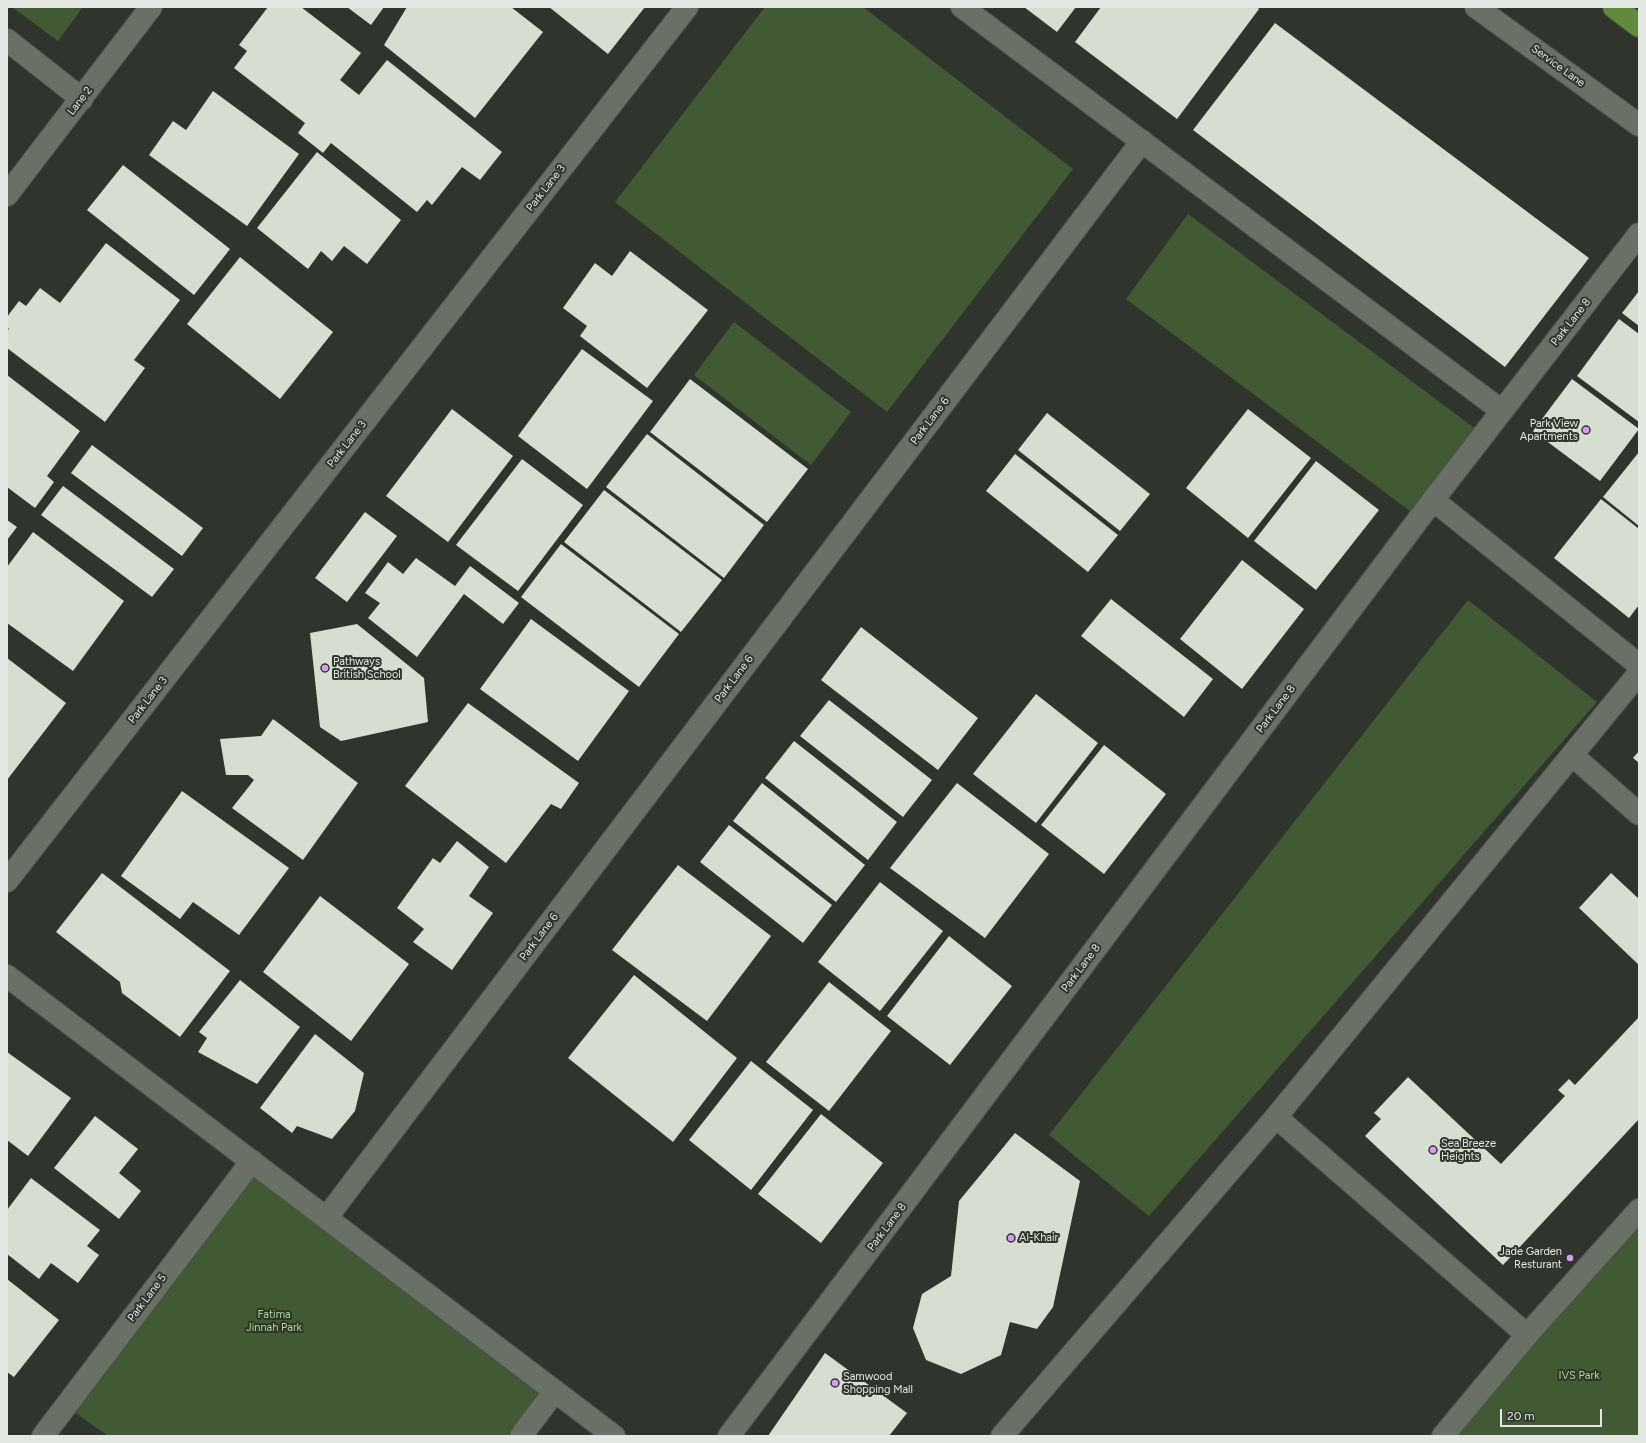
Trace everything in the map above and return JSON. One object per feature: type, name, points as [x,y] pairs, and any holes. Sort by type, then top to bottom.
[{"type":"main road","points":[[1614,7],[1639,26]]},
{"type":"street","name":"Lane 2","points":[[7,195],[152,7]]},
{"type":"street","name":"Park Lane 3","points":[[7,881],[687,7]]},
{"type":"street","points":[[962,7],[1502,411]]},
{"type":"street","name":"Service Lane","points":[[1476,7],[1639,125]]},
{"type":"street","points":[[7,40],[82,99]]},
{"type":"street","name":"Park Lane 6","points":[[327,1217],[1142,141]]},
{"type":"street","name":"Park Lane 8","points":[[730,1436],[1433,500],[1639,234]]},
{"type":"street","points":[[1433,500],[1639,665]]},
{"type":"street","points":[[1002,1436],[1276,1117],[1639,673]]},
{"type":"street","points":[[1572,755],[1639,814]]},
{"type":"street","points":[[7,976],[614,1436]]},
{"type":"street","points":[[1276,1117],[1527,1335]]},
{"type":"street","name":"Park Lane 5","points":[[43,1436],[252,1161]]},
{"type":"street","points":[[1444,1436],[1527,1335],[1639,1210]]},
{"type":"street","points":[[522,1436],[556,1391]]},
{"type":"green space","points":[[12,7],[83,7],[58,41]]},
{"type":"green space","points":[[765,7],[863,7],[1073,169],[887,412],[615,202]]},
{"type":"green space","points":[[1188,214],[1481,433],[1418,517],[1126,299]]},
{"type":"green space","points":[[734,322],[851,412],[811,465],[694,375]]},
{"type":"green space","points":[[1468,600],[1597,702],[1149,1216],[1049,1135]]},
{"type":"green space","name":"Fatima Jinnah Park","points":[[252,1161],[555,1391],[521,1436],[108,1436],[66,1406]]},
{"type":"green space","name":"IVS Park","points":[[1639,1215],[1639,1436],[1447,1436]]},
{"type":"building","points":[[268,7],[301,7],[361,53],[340,80],[359,95],[387,60],[502,152],[480,180],[462,167],[432,205],[427,200],[417,212],[331,143],[323,153],[298,133],[305,123],[234,68],[247,51],[239,45]]},
{"type":"building","points":[[347,7],[384,7],[371,25]]},
{"type":"building","points":[[407,7],[511,7],[543,32],[475,118],[384,45]]},
{"type":"building","points":[[549,7],[645,7],[608,54]]},
{"type":"building","points":[[1024,7],[1076,7],[1057,32]]},
{"type":"building","points":[[1101,7],[1257,7],[1259,9],[1177,119],[1075,42]]},
{"type":"building","points":[[1275,23],[1589,258],[1505,367],[1193,130]]},
{"type":"building","points":[[213,91],[299,154],[247,226],[149,155],[173,121],[186,130]]},
{"type":"building","points":[[317,152],[401,220],[367,264],[344,246],[332,261],[321,251],[308,269],[257,228]]},
{"type":"building","points":[[123,165],[230,249],[194,295],[87,210]]},
{"type":"building","points":[[106,243],[180,300],[134,360],[145,368],[105,422],[7,348],[7,331],[9,329],[7,327],[7,317],[19,301],[26,306],[40,288],[60,303]]},
{"type":"building","points":[[630,251],[708,310],[647,388],[580,336],[587,326],[563,308],[595,263],[612,276]]},
{"type":"building","points":[[240,257],[333,332],[280,399],[187,324]]},
{"type":"building","points":[[1639,291],[1639,326],[1622,313]]},
{"type":"building","points":[[1619,319],[1639,334],[1639,422],[1577,376]]},
{"type":"building","points":[[582,349],[653,401],[587,489],[518,436]]},
{"type":"building","points":[[7,375],[80,431],[47,476],[54,482],[35,508],[7,487]]},
{"type":"building","points":[[690,379],[808,469],[767,522],[650,432]]},
{"type":"building","name":"Park View Apartments","points":[[1572,379],[1639,429],[1600,481],[1533,431]]},
{"type":"building","points":[[452,409],[513,456],[448,542],[386,496]]},
{"type":"building","points":[[1248,409],[1311,458],[1248,538],[1186,488]]},
{"type":"building","points":[[1047,413],[1150,494],[1120,531],[1018,450]]},
{"type":"building","points":[[647,434],[764,525],[724,578],[606,487]]},
{"type":"building","points":[[92,445],[203,528],[182,556],[71,473]]},
{"type":"building","points":[[1639,452],[1639,526],[1603,497]]},
{"type":"building","points":[[1015,454],[1118,535],[1088,572],[986,491]]},
{"type":"building","points":[[522,459],[583,505],[518,591],[456,545]]},
{"type":"building","points":[[1316,461],[1379,510],[1316,590],[1254,541]]},
{"type":"building","points":[[63,486],[174,569],[152,597],[41,515]]},
{"type":"building","points":[[604,490],[722,580],[681,632],[564,542]]},
{"type":"building","points":[[1601,499],[1639,529],[1639,605],[1629,618],[1554,558]]},
{"type":"building","points":[[365,512],[397,536],[347,602],[315,578]]},
{"type":"building","points":[[7,520],[17,527],[7,540]]},
{"type":"building","points":[[33,532],[124,601],[73,671],[7,623],[7,567]]},
{"type":"building","points":[[561,544],[679,634],[639,687],[521,597]]},
{"type":"building","points":[[416,558],[455,586],[470,566],[519,603],[503,624],[464,594],[417,657],[368,618],[380,603],[365,593],[388,562],[403,574]]},
{"type":"building","points":[[1242,560],[1304,609],[1242,689],[1180,639]]},
{"type":"building","points":[[1111,599],[1213,679],[1184,717],[1081,636]]},
{"type":"building","points":[[531,619],[629,691],[578,761],[480,689]]},
{"type":"building","points":[[357,624],[424,678],[428,722],[341,741],[320,727],[310,633]]},
{"type":"building","points":[[861,627],[978,718],[938,770],[821,680]]},
{"type":"building","points":[[7,658],[66,703],[7,780]]},
{"type":"building","points":[[1036,694],[1098,743],[1036,823],[973,774]]},
{"type":"building","points":[[829,700],[932,780],[903,817],[800,736]]},
{"type":"building","points":[[468,703],[579,783],[561,809],[551,804],[506,863],[405,786]]},
{"type":"building","points":[[273,719],[358,783],[303,860],[232,808],[254,780],[248,775],[226,775],[220,739],[261,736]]},
{"type":"building","points":[[794,741],[897,822],[868,860],[765,778]]},
{"type":"building","points":[[1104,745],[1166,794],[1104,874],[1041,825]]},
{"type":"building","points":[[1639,751],[1639,763],[1633,758]]},
{"type":"building","points":[[762,783],[865,865],[836,902],[733,821]]},
{"type":"building","points":[[957,783],[1049,854],[985,938],[890,868]]},
{"type":"building","points":[[182,791],[289,868],[239,935],[193,902],[180,919],[121,876]]},
{"type":"building","points":[[729,825],[832,905],[803,943],[700,862]]},
{"type":"building","points":[[457,841],[489,867],[469,896],[493,913],[452,970],[413,942],[424,929],[397,908],[433,858],[440,863]]},
{"type":"building","points":[[678,865],[771,936],[707,1021],[612,950]]},
{"type":"building","points":[[102,873],[230,971],[180,1037],[122,993],[120,982],[56,932]]},
{"type":"building","points":[[1611,873],[1639,899],[1639,965],[1579,908]]},
{"type":"building","points":[[880,882],[943,931],[880,1011],[818,962]]},
{"type":"building","points":[[320,896],[409,964],[351,1041],[263,972]]},
{"type":"building","points":[[949,936],[1012,986],[950,1065],[887,1016]]},
{"type":"building","points":[[634,975],[737,1058],[673,1142],[568,1058]]},
{"type":"building","points":[[240,980],[300,1027],[257,1084],[198,1052],[207,1038],[199,1032]]},
{"type":"building","points":[[829,982],[891,1031],[829,1111],[766,1062]]},
{"type":"building","name":"Sea Breeze Heights","points":[[1639,1017],[1639,1119],[1503,1265],[1365,1136],[1381,1119],[1374,1113],[1408,1077],[1501,1164],[1565,1096],[1558,1090],[1569,1079],[1575,1085]]},
{"type":"building","points":[[315,1034],[364,1073],[355,1111],[332,1139],[297,1126],[292,1133],[260,1108]]},
{"type":"building","points":[[7,1052],[71,1098],[28,1156],[7,1140]]},
{"type":"building","points":[[751,1061],[813,1110],[751,1190],[689,1140]]},
{"type":"building","points":[[821,1114],[883,1163],[821,1243],[758,1194]]},
{"type":"building","points":[[95,1116],[138,1149],[119,1173],[141,1191],[119,1219],[54,1168]]},
{"type":"building","name":"Al-Khair","points":[[1015,1133],[1080,1181],[1053,1307],[1037,1329],[1010,1322],[1001,1355],[961,1374],[926,1360],[913,1328],[922,1294],[951,1276],[959,1201]]},
{"type":"building","points":[[31,1178],[100,1230],[87,1246],[99,1255],[78,1283],[51,1263],[39,1279],[7,1254],[7,1210]]},
{"type":"building","points":[[7,1279],[59,1320],[14,1377],[7,1372]]},
{"type":"building","name":"Samwood Shopping Mall","points":[[825,1353],[907,1413],[889,1436],[768,1436]]},
{"type":"place","name":"Park View Apartments","points":[[1586,430]]},
{"type":"place","name":"Pathways British School","points":[[325,668]]},
{"type":"place","name":"Sea Breeze Heights","points":[[1433,1150]]},
{"type":"place","name":"Al-Khair","points":[[1011,1238]]},
{"type":"place","name":"Jade Garden Resturant","points":[[1570,1258]]},
{"type":"place","name":"Samwood Shopping Mall","points":[[835,1383]]}]
